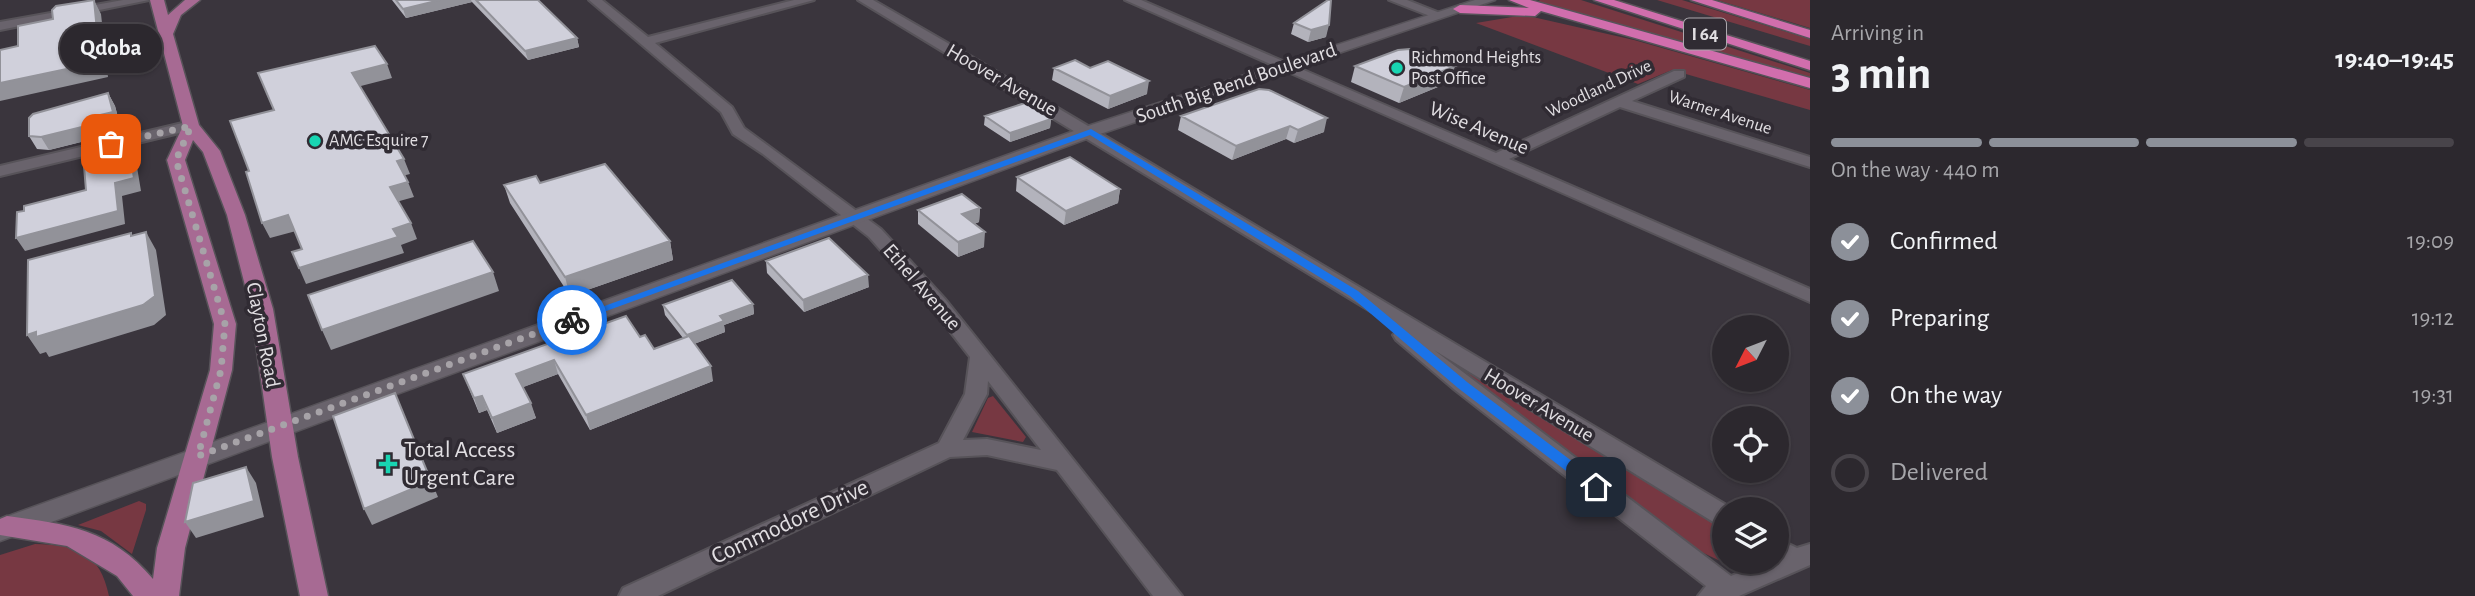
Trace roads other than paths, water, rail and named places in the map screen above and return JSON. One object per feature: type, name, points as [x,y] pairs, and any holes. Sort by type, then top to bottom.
[{"type":"highway","points":[[1516,0],[1810,83]]},
{"type":"highway","name":"I 64","points":[[1601,0],[1810,66]]},
{"type":"highway","name":"I 64","points":[[1636,0],[1810,53]]},
{"type":"highway","points":[[1698,0],[1810,34]]},
{"type":"highway","points":[[1461,4],[1569,16]]},
{"type":"main road","name":"Clayton Road","points":[[157,0],[191,126],[211,151],[236,215],[262,310],[280,425],[314,596]]},
{"type":"main road","points":[[167,33],[175,13],[193,0]]},
{"type":"main road","name":"South Big Bend Boulevard","points":[[4,528],[1091,131],[1439,15],[1461,4],[1488,0]]},
{"type":"main road","name":"Clayton Road","points":[[164,596],[171,548],[221,370],[225,324],[176,160],[191,126]]},
{"type":"main road","points":[[4,528],[73,536],[127,568],[150,596]]},
{"type":"street","points":[[0,26],[143,0]]},
{"type":"street","name":"Ethel Avenue","points":[[595,0],[727,110],[738,131],[769,151],[875,233],[938,303],[1169,596]]},
{"type":"street","points":[[645,42],[808,0]]},
{"type":"street","name":"Hoover Avenue","points":[[864,0],[1091,131],[1354,294],[1712,509]]},
{"type":"street","name":"Wise Avenue","points":[[1131,0],[1810,296]]},
{"type":"street","points":[[1395,0],[1439,15]]},
{"type":"street","name":"Woodland Drive","points":[[1497,159],[1679,74]]},
{"type":"street","name":"Warner Avenue","points":[[1618,101],[1810,162]]},
{"type":"street","points":[[0,170],[191,126]]},
{"type":"street","name":"Hoover Avenue","points":[[1354,294],[1721,592]]},
{"type":"street","points":[[947,449],[976,394],[980,356]]},
{"type":"street","name":"Commodore Drive","points":[[632,596],[947,449],[987,447],[1063,463]]},
{"type":"street","points":[[1721,592],[1794,554]]},
{"type":"place","name":"Richmond Heights Post Office","points":[[1397,68]]},
{"type":"place","name":"AMC Esquire 7","points":[[315,141]]},
{"type":"place","name":"Qdoba","points":[[111,144]]},
{"type":"place","name":"Total Access Urgent Care","points":[[388,464]]}]
